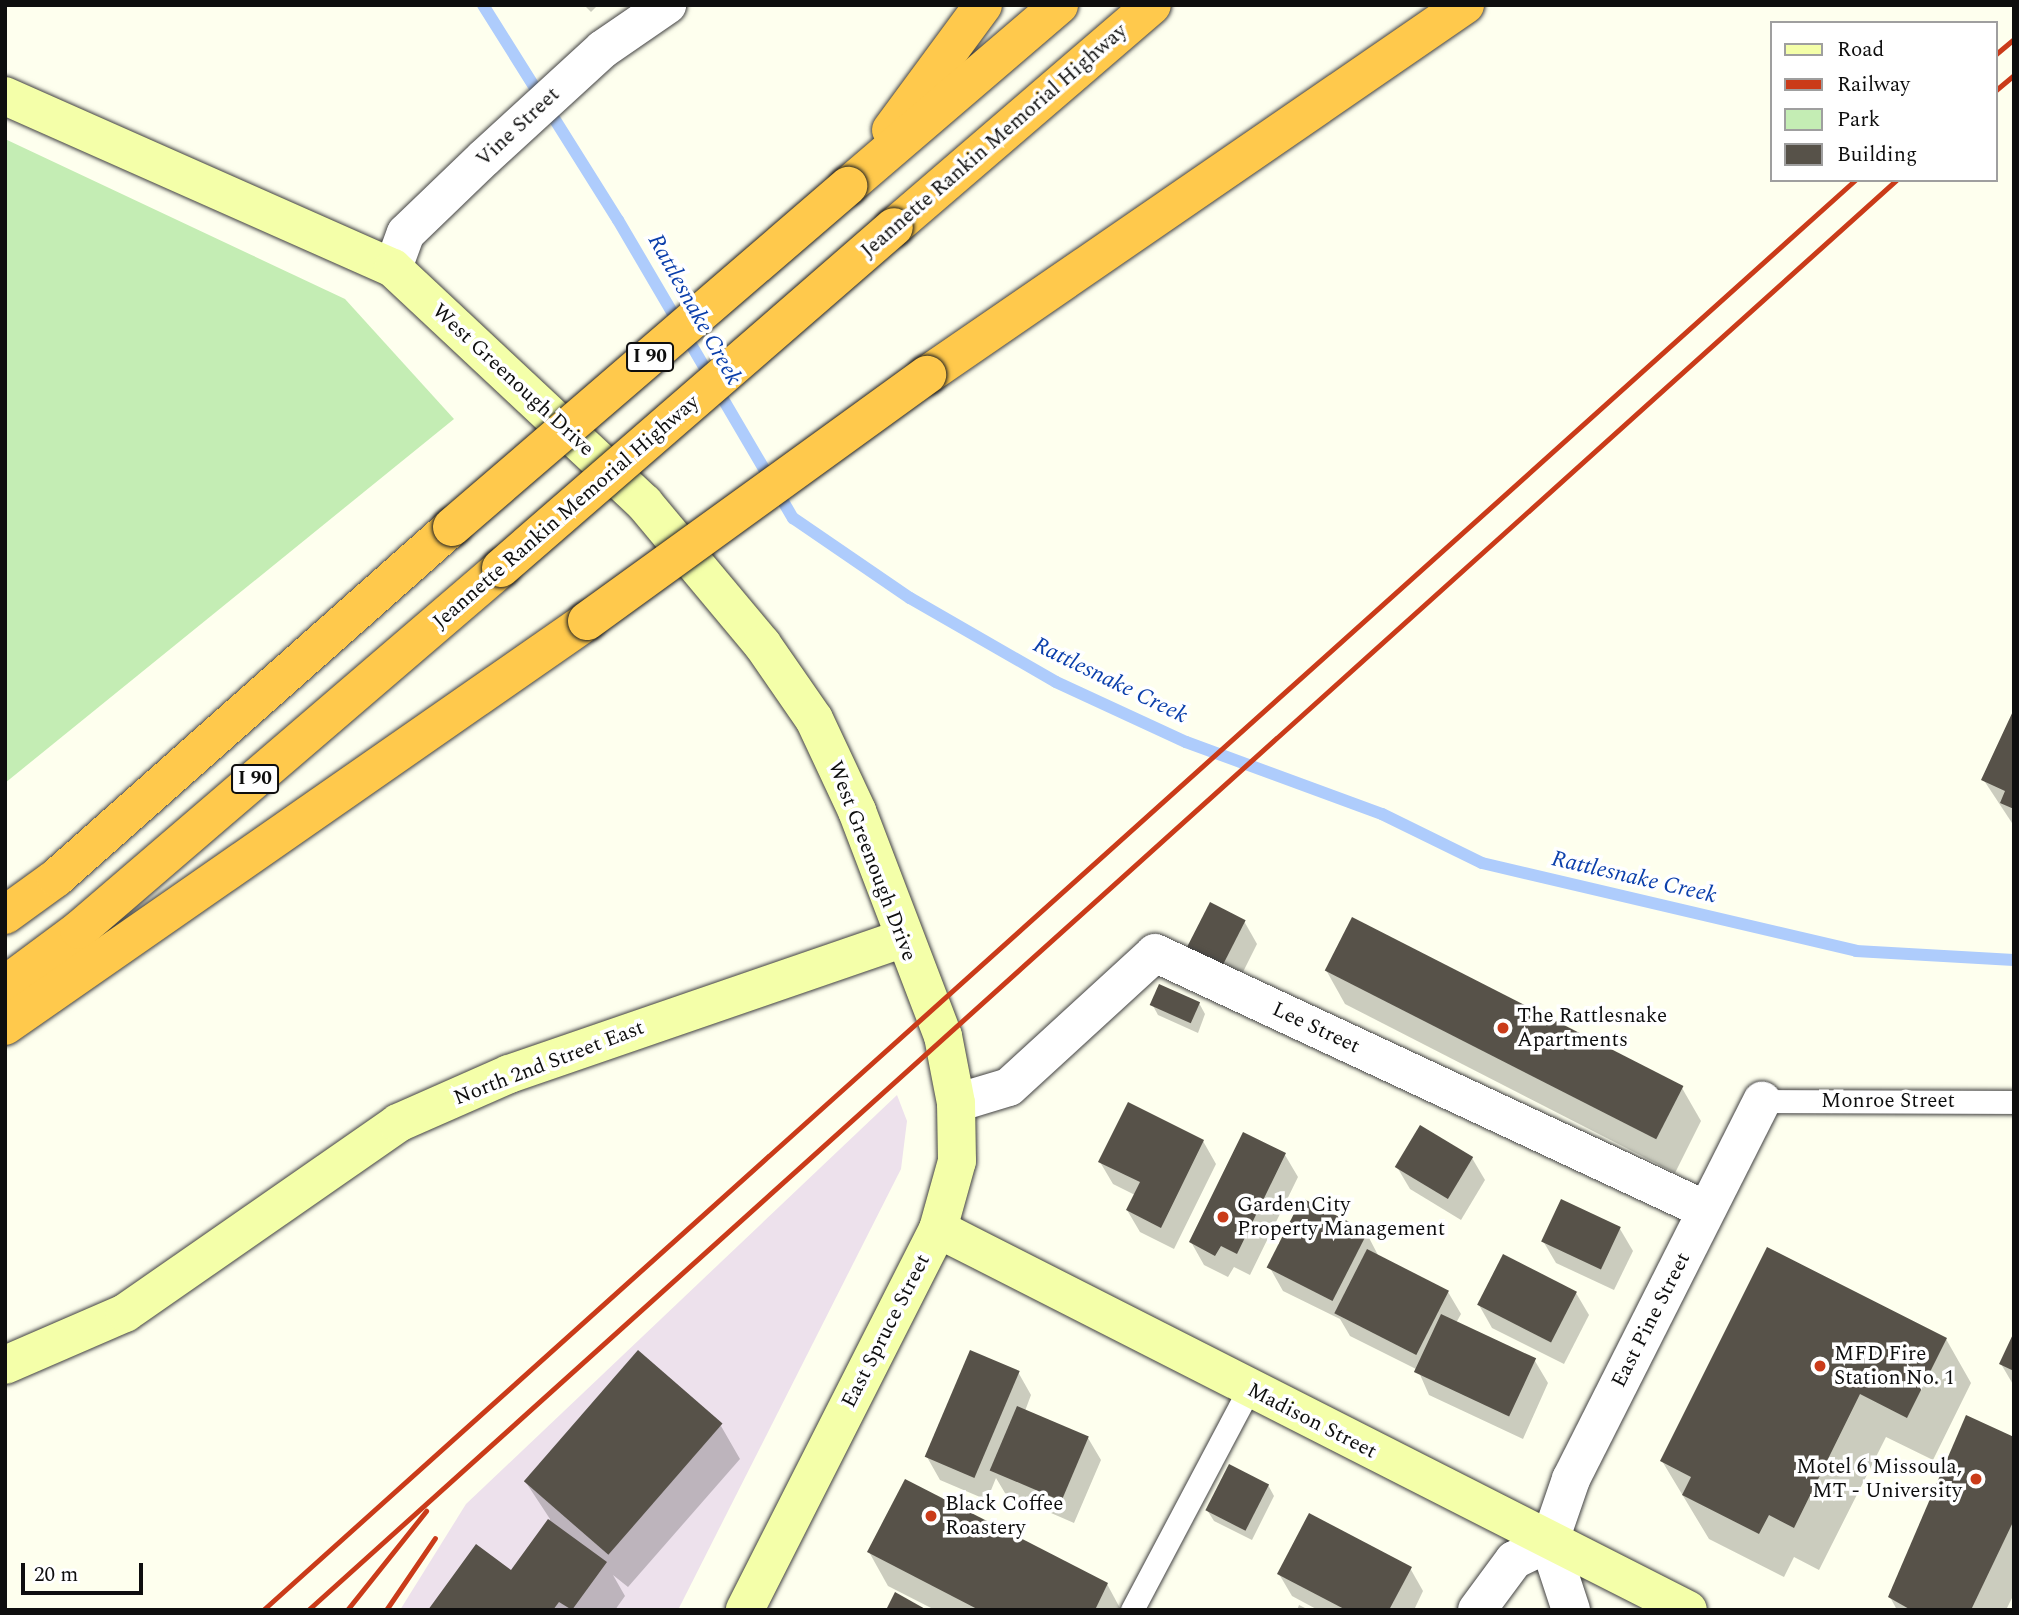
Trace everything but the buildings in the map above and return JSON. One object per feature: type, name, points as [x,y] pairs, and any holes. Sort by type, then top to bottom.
[{"type":"highway","points":[[854,181],[983,5]]},
{"type":"highway","name":"I 90","points":[[5,915],[56,878],[452,527],[1059,5]]},
{"type":"highway","name":"Jeannette Rankin Memorial Highway","points":[[5,985],[79,930],[1152,5]]},
{"type":"highway","points":[[5,1026],[587,621],[927,375],[1465,5]]},
{"type":"street","name":"Vine Street","points":[[393,268],[406,233],[484,158],[603,49],[667,5]]},
{"type":"street","name":"West Greenough Drive","points":[[5,96],[393,268],[644,503],[762,644],[814,719],[857,811],[901,939],[943,1036]]},
{"type":"street","name":"North 2nd Street East","points":[[5,1365],[125,1313],[398,1123],[509,1074],[901,939]]},
{"type":"street","name":"Lee Street","points":[[956,1103],[1009,1087],[1155,953],[1706,1210]]},
{"type":"street","name":"East Spruce Street","points":[[745,1610],[938,1230],[957,1161],[956,1103],[943,1036]]},
{"type":"street","name":"East Pine Street","points":[[1549,1543],[1572,1479],[1762,1101]]},
{"type":"street","name":"Madison Street","points":[[938,1230],[1549,1543],[1688,1610]]},
{"type":"street","points":[[1477,1610],[1514,1560],[1549,1543],[1571,1610]]},
{"type":"lane","name":"Monroe Street","points":[[1762,1101],[2014,1101]]},
{"type":"lane","points":[[1132,1610],[1249,1389]]},
{"type":"shaded area","points":[[897,1095],[907,1121],[901,1169],[678,1610],[400,1610],[466,1504]]},
{"type":"green space","points":[[5,139],[345,299],[454,419],[5,783]]},
{"type":"waterway","name":"Rattlesnake Creek","points":[[483,5],[618,220],[793,518],[910,598],[1056,682],[1186,742],[1382,814],[1482,863],[1856,951],[2014,960]]},
{"type":"railway","points":[[1998,52],[2014,39]]},
{"type":"railway","points":[[1998,88],[2014,75]]},
{"type":"railway","points":[[263,1610],[1853,182]]},
{"type":"railway","points":[[308,1610],[1894,182]]},
{"type":"railway","points":[[347,1610],[426,1511]]},
{"type":"railway","points":[[386,1610],[435,1538]]},
{"type":"place","name":"The Rattlesnake Apartments","points":[[1503,1028]]},
{"type":"place","name":"Garden City Property Management","points":[[1223,1217]]},
{"type":"place","name":"MFD Fire Station No. 1","points":[[1820,1366]]},
{"type":"place","name":"Motel 6 Missoula, MT - University","points":[[1976,1479]]},
{"type":"place","name":"Black Coffee Roastery","points":[[931,1516]]}]
